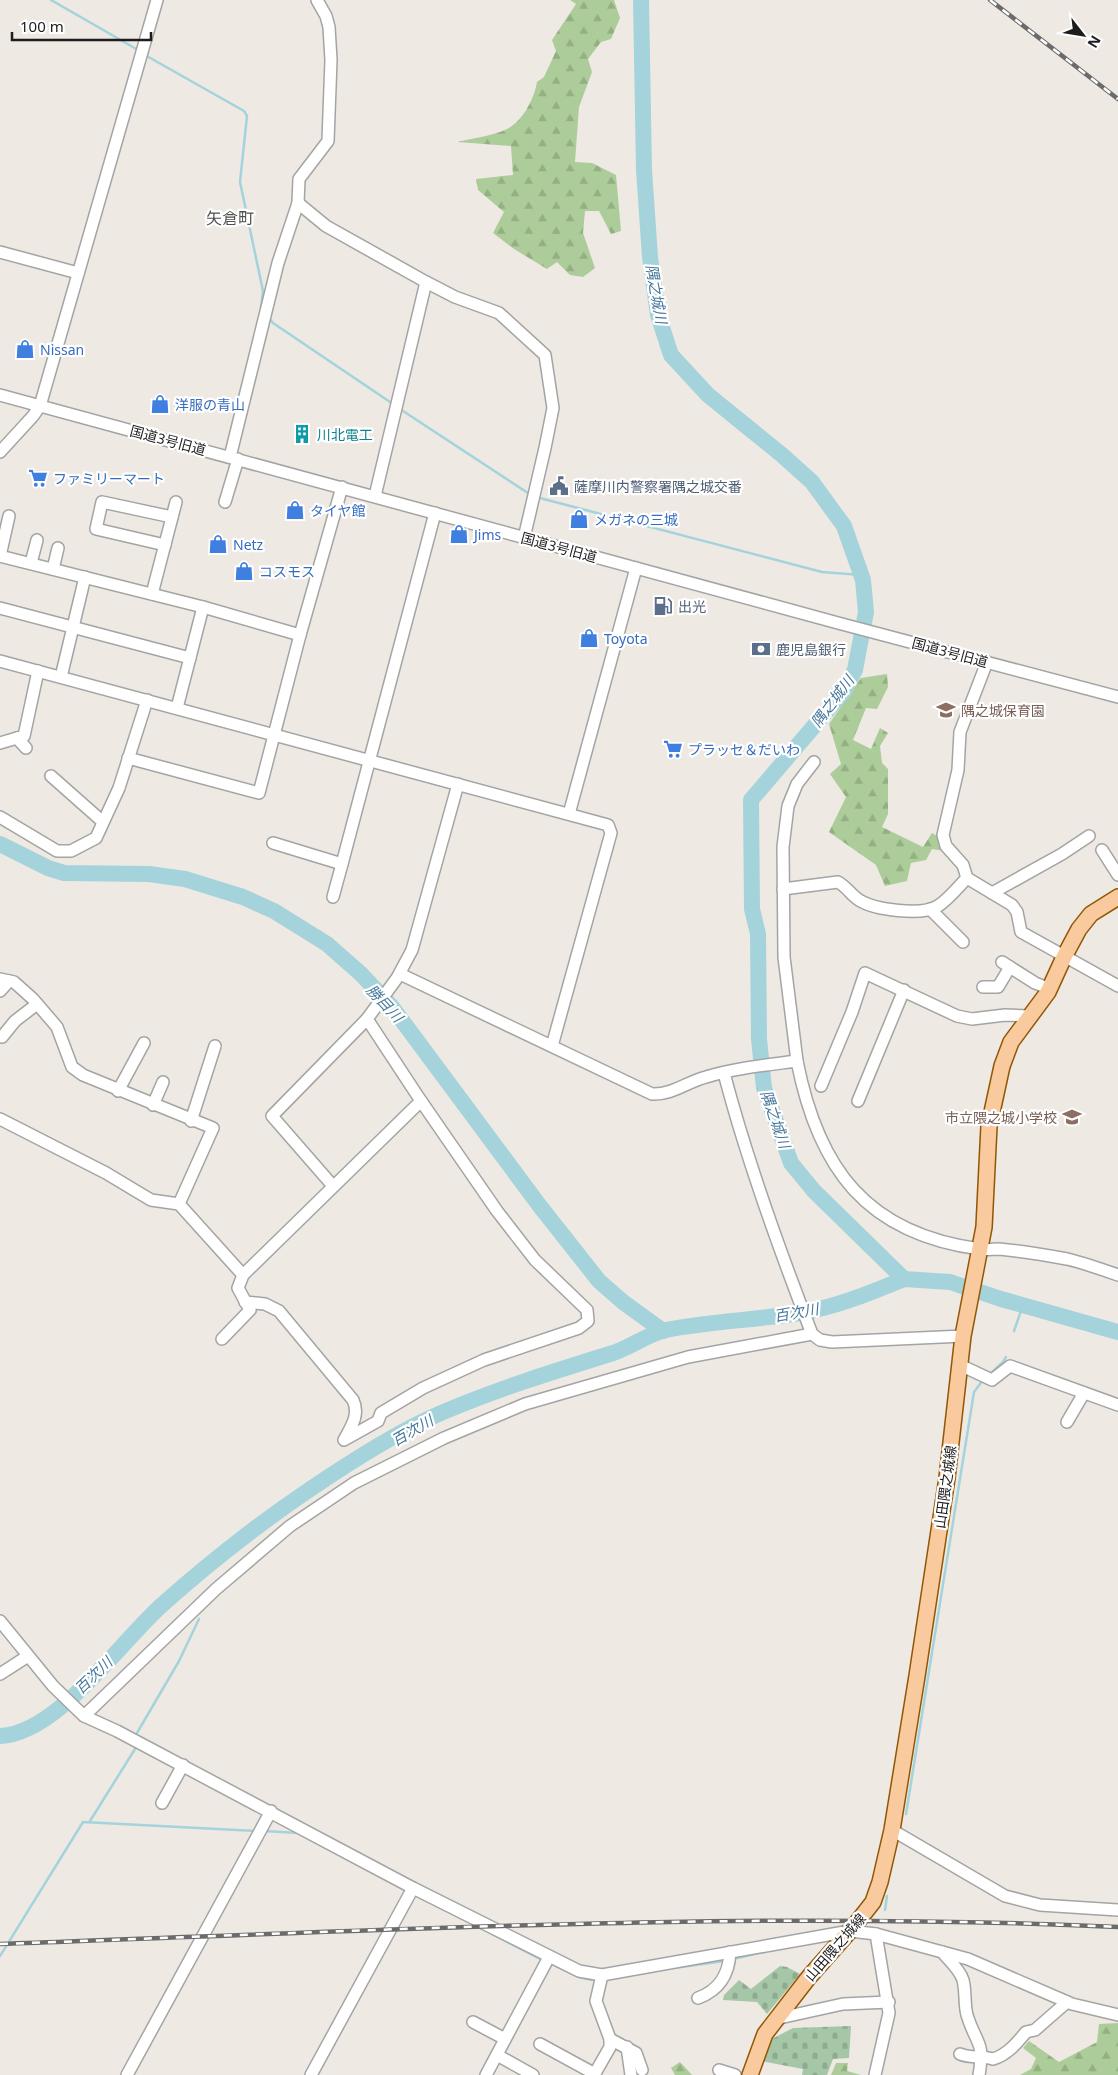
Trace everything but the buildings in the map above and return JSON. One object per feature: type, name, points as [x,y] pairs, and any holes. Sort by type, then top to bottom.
[{"type":"main road","name":"山田隈之城線","points":[[750,2075],[764,2034],[873,1902],[892,1830],[946,1487],[960,1365],[986,1207],[990,1126],[996,1092],[1010,1042],[1050,989],[1079,929],[1091,914],[1118,897]]},
{"type":"street","points":[[0,452],[40,406],[157,0]]},
{"type":"street","points":[[224,502],[278,263],[298,203],[299,179],[328,141],[330,132],[332,60],[326,16],[317,0]]},
{"type":"street","points":[[298,203],[326,226],[426,282],[455,298],[499,314],[545,355],[552,408],[524,538]]},
{"type":"street","points":[[0,252],[78,273]]},
{"type":"street","points":[[375,496],[426,282]]},
{"type":"street","name":"国道3号旧道","points":[[0,395],[882,635],[1118,697]]},
{"type":"street","points":[[128,758],[259,793],[300,635],[342,488]]},
{"type":"street","points":[[165,546],[96,529],[102,502],[172,517]]},
{"type":"street","points":[[152,594],[176,502]]},
{"type":"street","points":[[333,897],[435,513]]},
{"type":"street","points":[[9,516],[0,556],[203,607],[300,635]]},
{"type":"street","points":[[31,564],[37,540]]},
{"type":"street","points":[[53,569],[58,548]]},
{"type":"street","points":[[569,814],[636,568]]},
{"type":"street","points":[[61,677],[85,577]]},
{"type":"street","points":[[177,708],[203,607]]},
{"type":"street","points":[[0,608],[190,658]]},
{"type":"street","points":[[0,661],[603,822],[608,825],[611,833],[552,1046]]},
{"type":"street","points":[[987,662],[960,732],[958,770],[943,835],[946,846],[963,866],[967,878],[1012,905],[1017,912],[1021,932],[1118,986]]},
{"type":"street","points":[[0,743],[24,736],[38,671]]},
{"type":"street","points":[[0,817],[57,851],[71,851],[96,838],[119,788],[147,700]]},
{"type":"street","points":[[17,738],[26,748]]},
{"type":"street","points":[[814,762],[797,784],[788,806],[783,847],[784,957],[795,1061],[802,1090],[817,1132],[831,1161],[860,1197],[884,1216],[910,1231],[980,1252],[999,1249],[1060,1258],[1118,1275]]},
{"type":"street","points":[[52,776],[103,822]]},
{"type":"street","points":[[333,1186],[272,1116],[369,1017],[398,976],[412,950],[458,784]]},
{"type":"street","points":[[992,893],[1062,854],[1088,836]]},
{"type":"street","points":[[273,843],[342,864]]},
{"type":"street","points":[[1102,850],[1118,875]]},
{"type":"street","points":[[784,889],[838,882],[845,886],[859,900],[873,905],[920,912],[938,906],[967,878]]},
{"type":"street","points":[[930,909],[950,936],[963,942]]},
{"type":"street","points":[[983,987],[998,987],[1006,964],[1035,983],[1050,989]]},
{"type":"street","points":[[821,1086],[852,1012],[865,973],[904,990],[942,1012],[957,1016],[972,1019],[1005,1015],[1029,1016]]},
{"type":"street","points":[[398,976],[652,1094],[662,1095],[704,1077],[795,1061]]},
{"type":"street","points":[[0,992],[4,980],[14,982],[38,1004],[57,1027],[72,1067],[83,1075],[191,1121],[213,1128],[179,1204]]},
{"type":"street","points":[[858,1101],[904,990]]},
{"type":"street","points":[[2,1037],[15,1021],[38,1004]]},
{"type":"street","points":[[245,1302],[265,1304],[279,1311],[353,1400],[356,1407],[356,1415],[344,1440],[378,1421],[381,1413],[423,1388],[484,1360],[579,1328],[588,1321],[587,1310],[535,1260],[497,1211],[421,1101],[369,1017]]},
{"type":"street","points":[[118,1091],[144,1043]]},
{"type":"street","points":[[191,1121],[214,1046]]},
{"type":"street","points":[[724,1073],[737,1123],[811,1332],[820,1340],[832,1342],[965,1331]]},
{"type":"street","points":[[153,1105],[163,1082]]},
{"type":"street","points":[[222,1339],[250,1310],[238,1288],[243,1275],[421,1101]]},
{"type":"street","points":[[0,1120],[106,1172],[151,1200],[179,1204],[243,1275]]},
{"type":"street","points":[[84,1716],[216,1589],[290,1526],[354,1484],[444,1438],[525,1404],[688,1357],[811,1332]]},
{"type":"street","points":[[960,1365],[992,1380],[1010,1366],[1118,1405]]},
{"type":"street","points":[[1067,1422],[1084,1393]]},
{"type":"street","points":[[0,1621],[53,1686],[84,1716],[271,1811],[412,1890],[548,1960],[579,1971],[602,1975],[730,1958],[850,1931],[876,1934],[968,1959],[1067,2002],[1118,2015]]},
{"type":"street","points":[[0,1674],[28,1656]]},
{"type":"street","points":[[162,1803],[183,1765]]},
{"type":"street","points":[[128,2075],[271,1811]]},
{"type":"street","points":[[892,1830],[1005,1896],[1040,1906],[1118,1910]]},
{"type":"street","points":[[311,2075],[412,1890]]},
{"type":"street","points":[[875,2075],[890,2013],[876,1934]]},
{"type":"street","points":[[942,1952],[963,1980],[967,2015],[980,2042],[982,2055],[979,2075]]},
{"type":"street","points":[[698,1998],[717,1988],[730,1958]]},
{"type":"street","points":[[486,2075],[548,1960]]},
{"type":"street","points":[[540,2044],[595,2074],[610,2047],[610,2039],[596,2001],[602,1975]]},
{"type":"street","points":[[775,2019],[843,2004],[888,2002]]},
{"type":"street","points":[[960,2054],[971,2059],[982,2055],[993,2059],[997,2058],[1017,2044],[1026,2032],[1035,2030],[1067,2002]]},
{"type":"street","points":[[473,2022],[505,2039]]},
{"type":"street","points":[[610,2039],[636,2053],[636,2072]]},
{"type":"street","points":[[497,2055],[533,2075]]},
{"type":"street","points":[[719,2070],[735,2075]]},
{"type":"green space","points":[[570,0],[614,0],[620,18],[611,39],[601,42],[588,59],[592,72],[579,107],[575,162],[592,163],[616,175],[621,231],[611,234],[599,211],[585,211],[583,233],[595,268],[583,277],[570,275],[557,262],[547,269],[514,249],[493,233],[504,212],[478,190],[476,179],[513,175],[511,146],[458,142],[507,129],[523,115],[537,82],[544,77],[556,51],[552,40],[576,4]]},
{"type":"green space","points":[[887,674],[888,687],[877,709],[866,708],[853,740],[871,749],[880,728],[888,733],[880,746],[882,763],[888,769],[888,814],[882,827],[923,847],[932,833],[939,837],[945,851],[932,849],[926,860],[911,863],[907,881],[885,886],[876,865],[829,832],[846,797],[830,774],[841,764],[829,724],[861,678]]},
{"type":"green space","points":[[780,1966],[787,1967],[800,1974],[767,2014],[757,2002],[723,2000],[724,1995],[739,1980],[751,1989]]},
{"type":"green space","points":[[1118,2023],[1118,2075],[1020,2075],[1031,2069],[1036,2058],[1023,2048],[1029,2041],[1059,2062],[1097,2042],[1099,2024]]},
{"type":"green space","points":[[851,2026],[849,2058],[833,2059],[827,2075],[802,2075],[803,2069],[761,2061],[768,2041],[793,2028]]},
{"type":"green space","points":[[680,2062],[692,2075],[675,2075],[671,2068]]},
{"type":"green space","points":[[836,2063],[848,2063],[847,2071],[861,2075],[831,2075]]},
{"type":"waterway","points":[[51,0],[138,50]]},
{"type":"waterway","name":"隅之城川","points":[[641,0],[644,170],[650,257],[658,315],[671,355],[708,395],[812,482],[844,526],[863,580],[866,612],[855,670],[844,691],[751,800],[752,909],[758,934],[759,1039],[764,1088],[791,1163],[814,1191],[904,1279],[950,1282],[1001,1299],[1118,1332]]},
{"type":"waterway","points":[[145,55],[244,111],[247,116],[240,182],[263,291],[261,308]]},
{"type":"waterway","points":[[269,318],[273,323],[393,404]]},
{"type":"waterway","points":[[400,409],[531,495]]},
{"type":"waterway","points":[[536,497],[822,572],[861,575]]},
{"type":"waterway","name":"勝目川","points":[[0,844],[48,868],[64,873],[149,874],[185,879],[243,897],[274,911],[327,944],[361,974],[392,1007],[539,1205],[599,1281],[623,1302],[663,1331]]},
{"type":"waterway","name":"百次川","points":[[0,1736],[22,1731],[44,1720],[87,1683],[163,1604],[215,1560],[306,1492],[407,1429],[483,1396],[613,1353],[659,1332],[718,1322],[788,1315],[818,1309],[855,1298],[904,1279]]},
{"type":"waterway","points":[[1014,1331],[1023,1305]]},
{"type":"waterway","points":[[989,1375],[1006,1357]]},
{"type":"waterway","points":[[906,1814],[974,1392],[983,1380]]},
{"type":"waterway","points":[[137,1733],[179,1661],[199,1619]]},
{"type":"waterway","points":[[90,1821],[135,1749]]},
{"type":"waterway","points":[[0,1956],[83,1822],[256,1831]]},
{"type":"waterway","points":[[264,1831],[299,1833]]},
{"type":"waterway","points":[[885,1910],[887,1896]]},
{"type":"waterway","points":[[492,1934],[542,1960]]},
{"type":"waterway","points":[[733,1959],[764,1952]]},
{"type":"waterway","points":[[673,1968],[725,1961]]},
{"type":"waterway","points":[[550,1963],[572,1974]]},
{"type":"waterway","points":[[579,1977],[592,1980]]},
{"type":"railway","points":[[990,0],[1118,99]]},
{"type":"railway","points":[[0,1944],[419,1928],[699,1921],[978,1922],[1118,1927]]},
{"type":"place","name":"Nissan","points":[[25,349]]},
{"type":"place","name":"洋服の青山","points":[[160,404]]},
{"type":"place","name":"川北電工","points":[[302,434]]},
{"type":"place","name":"ファミリーマート","points":[[38,478]]},
{"type":"place","name":"薩摩川内警察署隅之城交番","points":[[559,486]]},
{"type":"place","name":"タイヤ館","points":[[295,510]]},
{"type":"place","name":"メガネの三城","points":[[579,519]]},
{"type":"place","name":"Jims","points":[[459,534]]},
{"type":"place","name":"Netz","points":[[218,544]]},
{"type":"place","name":"コスモス","points":[[244,571]]},
{"type":"place","name":"出光","points":[[663,606]]},
{"type":"place","name":"Toyota","points":[[589,638]]},
{"type":"place","name":"鹿児島銀行","points":[[761,649]]},
{"type":"place","name":"隅之城保育園","points":[[946,710]]},
{"type":"place","name":"プラッセ＆だいわ","points":[[673,749]]},
{"type":"place","name":"市立隈之城小学校","points":[[1072,1117]]},
{"type":"district","name":"矢倉町","points":[[230,218]]}]
